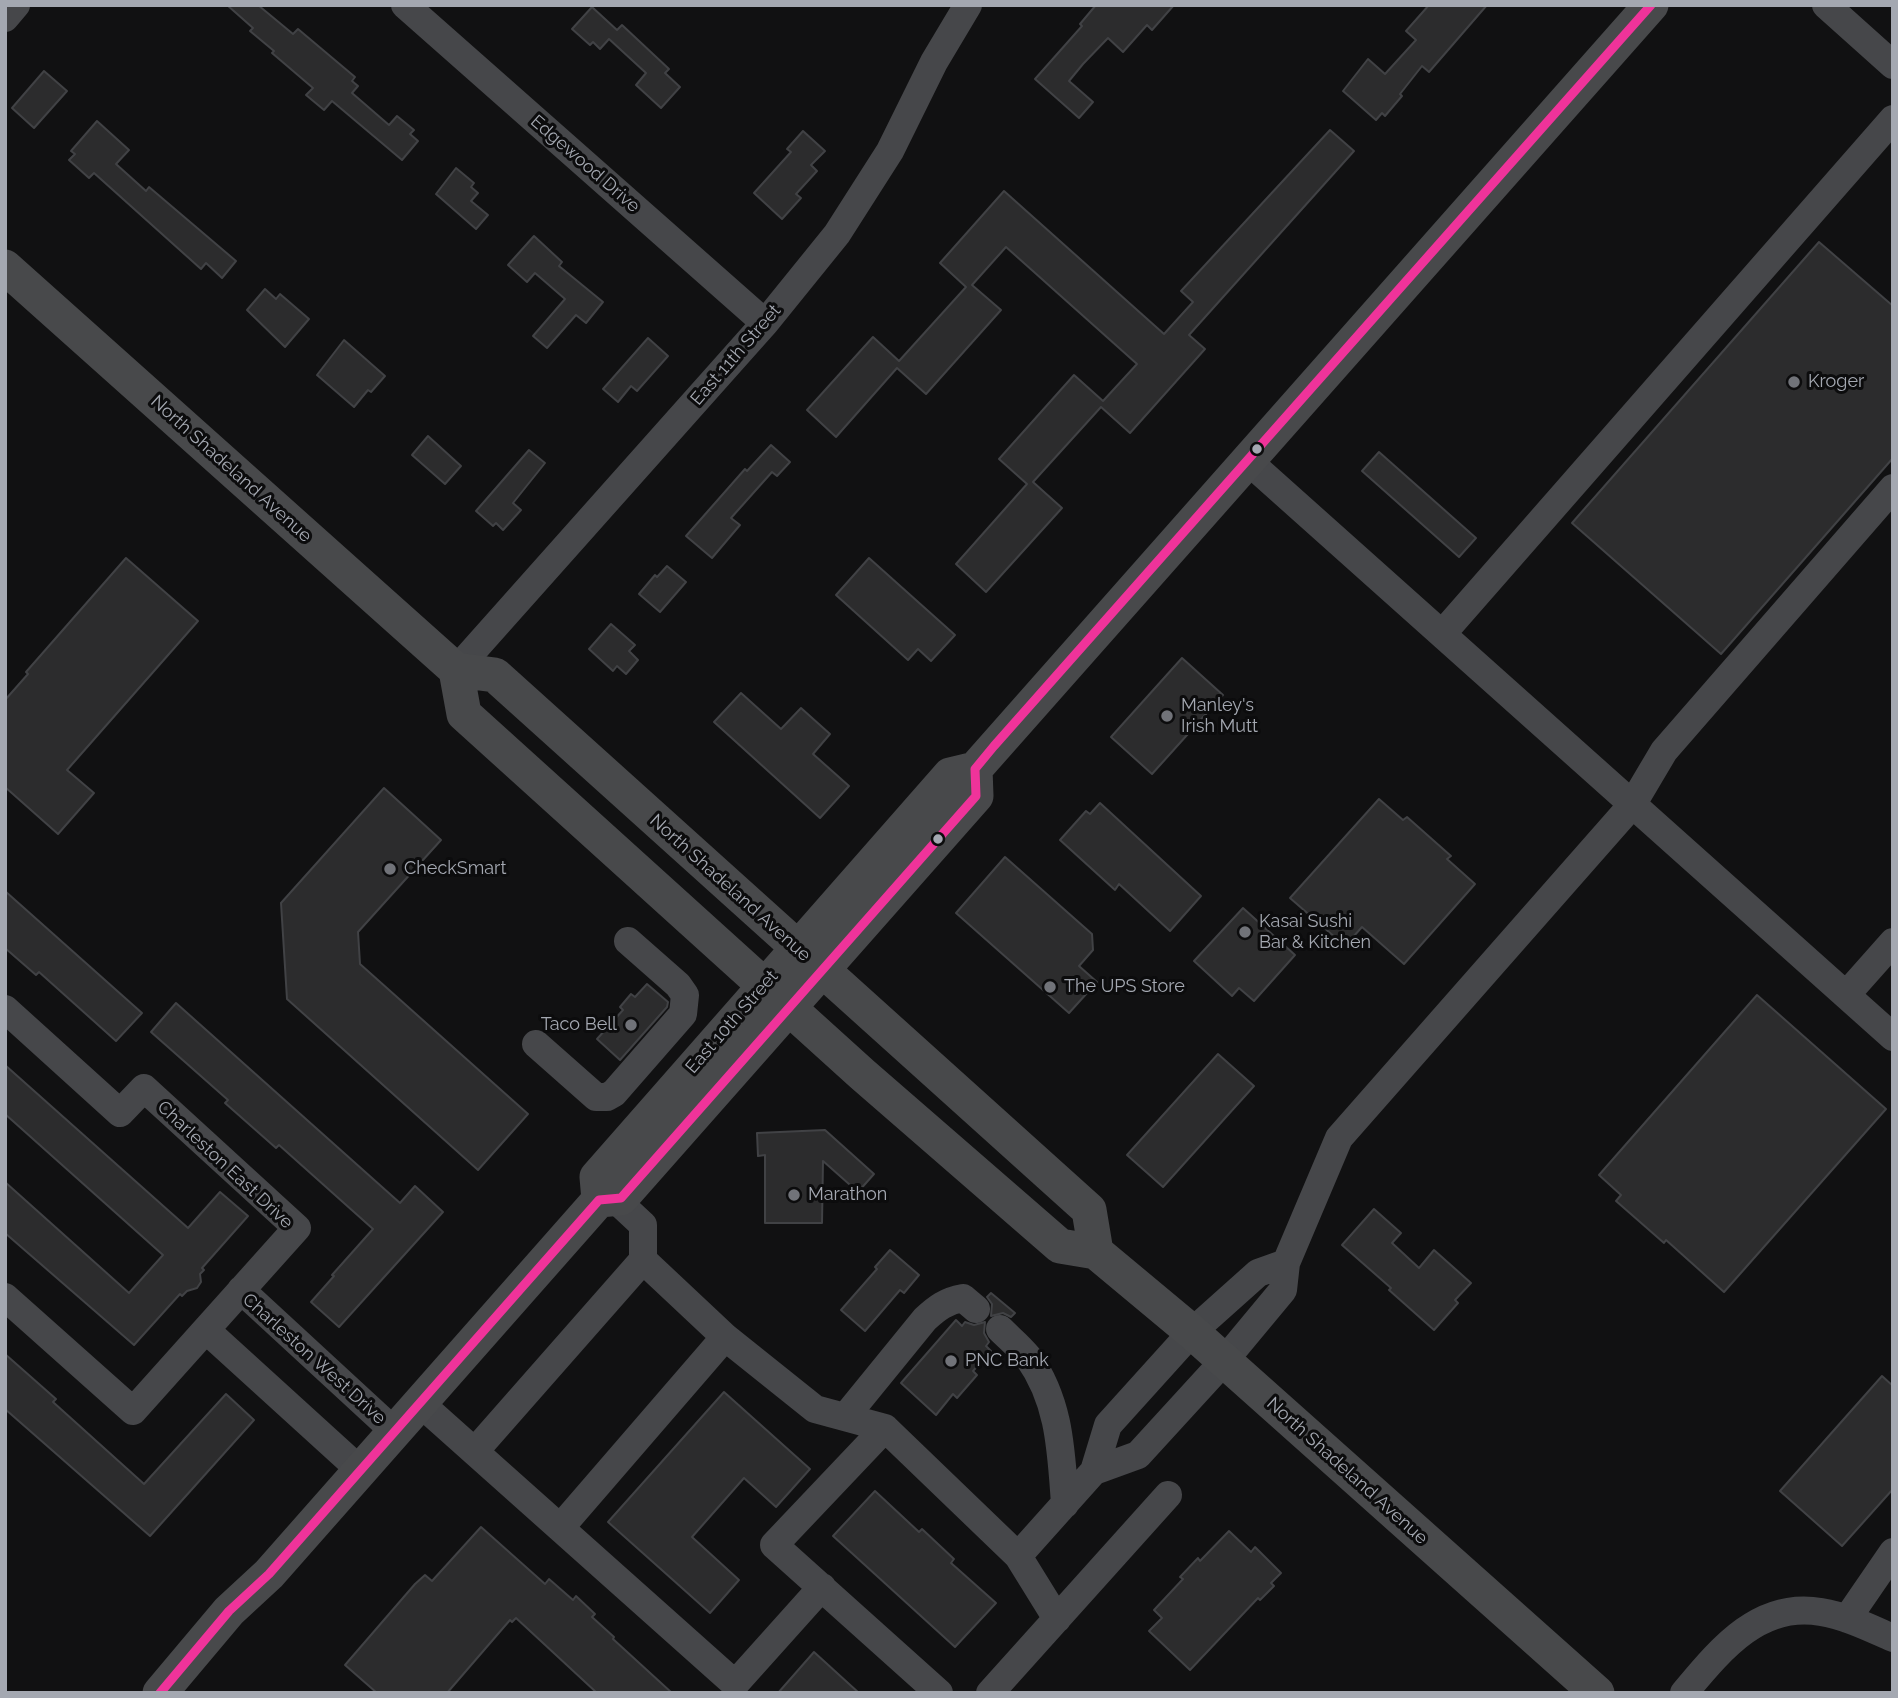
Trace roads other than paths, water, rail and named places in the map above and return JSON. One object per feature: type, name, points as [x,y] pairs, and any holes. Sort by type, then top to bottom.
[{"type":"main road","name":"East 10th Street","points":[[606,1199],[597,1177],[777,997],[810,959],[976,796],[975,769],[1651,5]]},
{"type":"main road","name":"North Shadeland Avenue","points":[[5,267],[456,670],[495,676],[1089,1210],[1096,1252],[1192,1332],[1597,1693]]},
{"type":"main road","points":[[456,670],[464,714],[862,1074],[1060,1246],[1096,1252]]},
{"type":"main road","points":[[160,1693],[229,1611],[270,1574],[606,1199]]},
{"type":"street","points":[[5,18],[16,5]]},
{"type":"street","name":"Edgewood Drive","points":[[405,5],[765,323]]},
{"type":"street","name":"East 11th Street","points":[[456,670],[765,323],[838,234],[890,151],[934,62],[968,5]]},
{"type":"street","points":[[1826,5],[1893,65]]},
{"type":"street","points":[[1442,634],[1893,119]]},
{"type":"street","points":[[1247,460],[1893,1037]]},
{"type":"street","points":[[1094,1471],[1138,1455],[1224,1361],[1283,1290],[1286,1263],[1339,1138],[1632,805],[1664,751],[1893,488]]},
{"type":"street","points":[[536,1044],[596,1097],[607,1097],[614,1093],[683,1014],[685,995],[678,985],[628,941]]},
{"type":"street","points":[[1846,995],[1893,942]]},
{"type":"street","name":"Charleston East Drive","points":[[5,1009],[120,1113],[144,1088],[297,1228],[241,1290]]},
{"type":"street","points":[[475,1451],[643,1260],[643,1225],[606,1199]]},
{"type":"street","points":[[643,1260],[725,1338],[815,1409],[884,1428],[1018,1556],[1057,1619]]},
{"type":"street","points":[[1018,1556],[1094,1471],[1108,1426],[1192,1332],[1258,1273],[1286,1263]]},
{"type":"street","name":"Charleston West Drive","points":[[5,1297],[133,1411],[241,1290],[395,1432]]},
{"type":"street","points":[[846,1416],[925,1319],[939,1306],[962,1298],[976,1309]]},
{"type":"street","points":[[206,1329],[361,1471]]},
{"type":"street","points":[[1000,1329],[1026,1354],[1051,1398],[1061,1446],[1065,1504]]},
{"type":"street","points":[[560,1528],[725,1338]]},
{"type":"street","points":[[421,1403],[735,1685],[822,1587]]},
{"type":"street","points":[[884,1428],[774,1545],[939,1693]]},
{"type":"street","points":[[990,1693],[1168,1494]]},
{"type":"street","points":[[1847,1619],[1893,1552]]},
{"type":"street","points":[[1684,1693],[1732,1639],[1769,1615],[1820,1611],[1893,1637]]},
{"type":"place","name":"Kroger","points":[[1794,382]]},
{"type":"place","name":"Manley's Irish Mutt","points":[[1167,716]]},
{"type":"place","name":"CheckSmart","points":[[390,869]]},
{"type":"place","name":"Kasai Sushi Bar & Kitchen","points":[[1245,932]]},
{"type":"place","name":"The UPS Store","points":[[1050,987]]},
{"type":"place","name":"Taco Bell","points":[[631,1025]]},
{"type":"place","name":"Marathon","points":[[794,1195]]},
{"type":"place","name":"PNC Bank","points":[[951,1361]]}]
